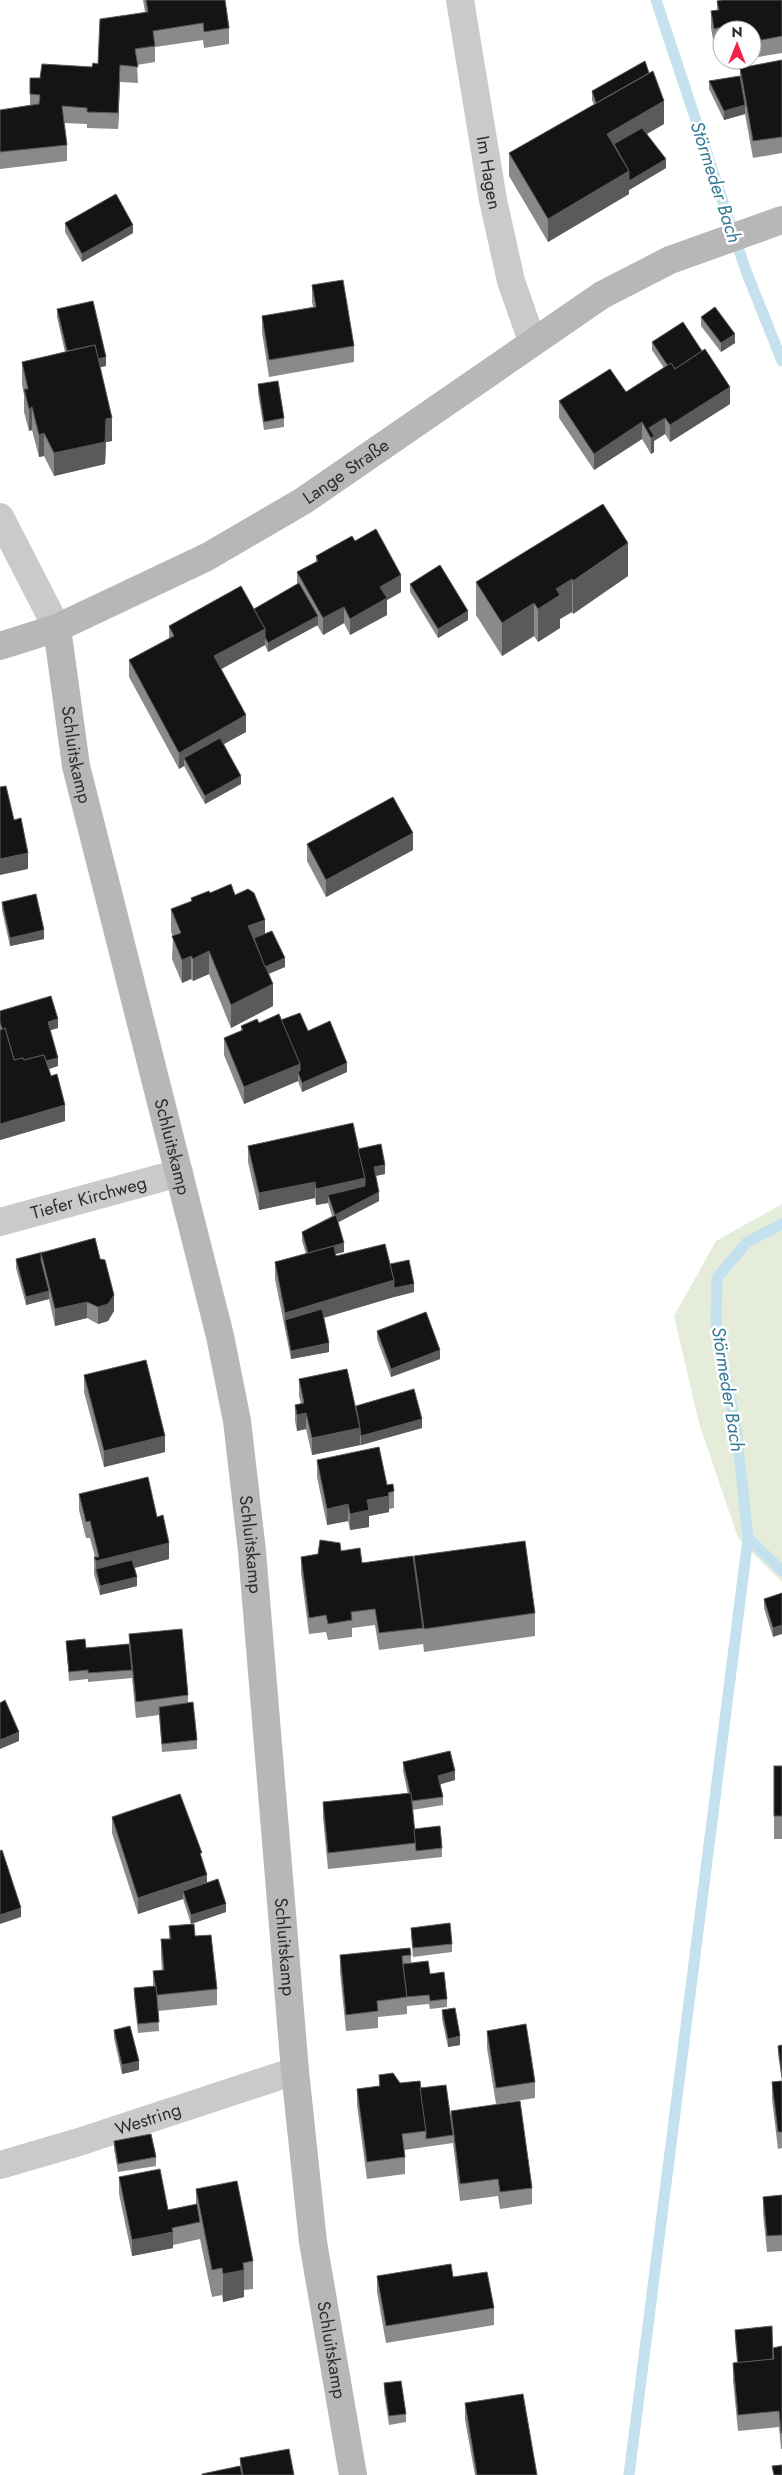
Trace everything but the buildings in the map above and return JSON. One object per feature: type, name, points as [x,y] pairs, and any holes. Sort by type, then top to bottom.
[{"type":"main road","name":"Lange Straße","points":[[0,646],[56,628],[207,557],[295,505],[409,429],[532,341],[602,295],[670,260],[781,220]]},
{"type":"main road","name":"Schluitskamp","points":[[56,628],[76,766],[220,1336],[237,1421],[252,1551],[295,2070],[313,2242],[353,2475]]},
{"type":"street","name":"Im Hagen","points":[[460,0],[493,200],[511,281],[532,341]]},
{"type":"street","points":[[0,517],[56,628]]},
{"type":"street","name":"Tiefer Kirchweg","points":[[0,1222],[179,1173]]},
{"type":"street","name":"Westring","points":[[0,2166],[79,2142],[295,2070]]},
{"type":"green space","points":[[782,1204],[782,1582],[738,1538],[699,1423],[674,1316],[716,1241]]},
{"type":"waterway","name":"Störmeder Bach","points":[[656,0],[746,271],[782,361]]},
{"type":"waterway","name":"Störmeder Bach","points":[[782,1224],[747,1242],[717,1278],[716,1328],[736,1427],[748,1538],[782,1571]]},
{"type":"waterway","points":[[629,2475],[748,1538]]}]
